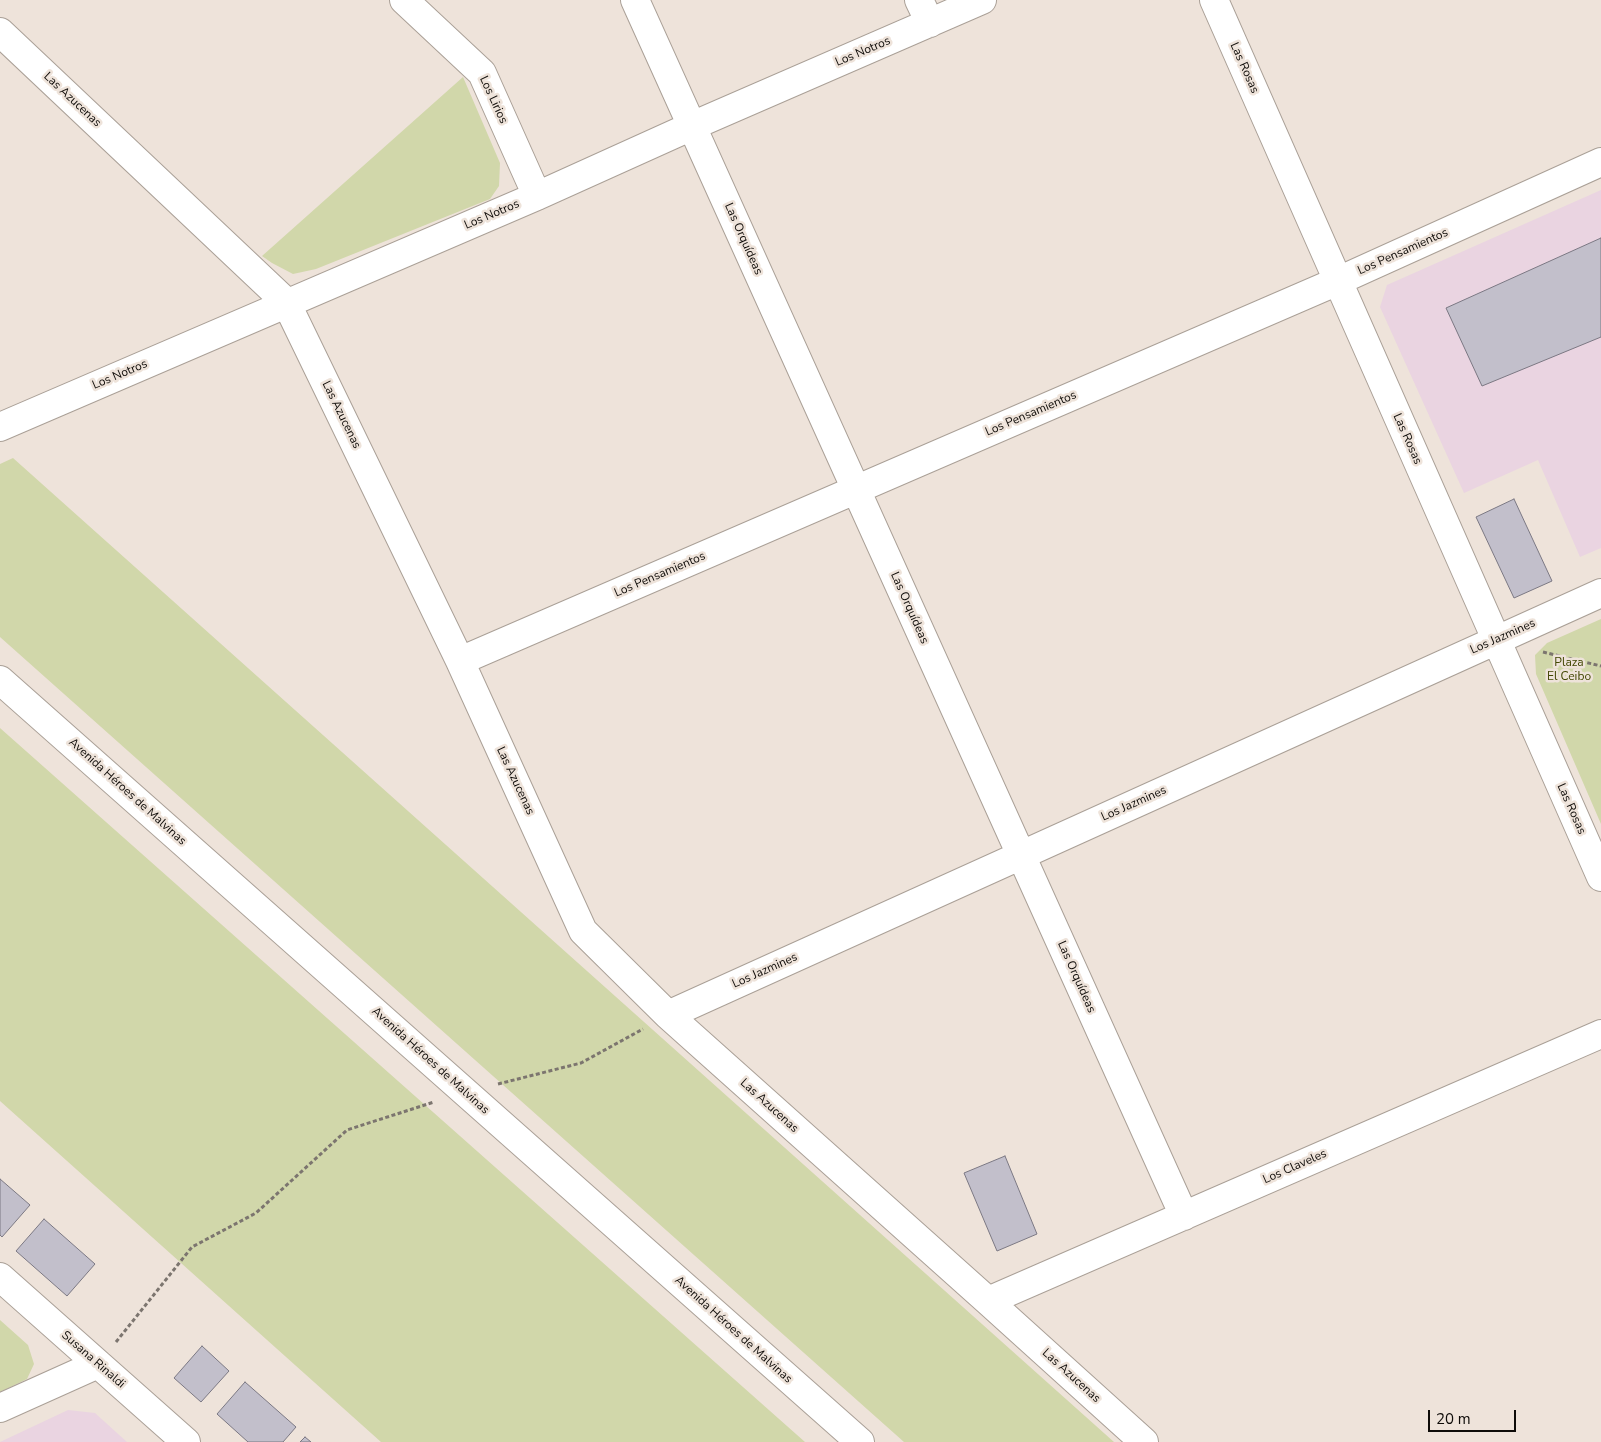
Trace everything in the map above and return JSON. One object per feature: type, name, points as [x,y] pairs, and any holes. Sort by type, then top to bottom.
[{"type":"street","name":"Los Lirios","points":[[404,0],[482,73],[537,196]]},
{"type":"street","name":"Las Orquídeas","points":[[635,0],[1184,1216]]},
{"type":"street","name":"Los Notros","points":[[0,427],[286,302],[537,196],[692,126],[924,11],[982,0]]},
{"type":"street","name":"Las Rosas","points":[[1214,0],[1601,877]]},
{"type":"street","name":"Las Azucenas","points":[[0,32],[286,302],[460,661],[583,931],[668,1015],[1144,1442]]},
{"type":"street","name":"Los Pensamientos","points":[[460,661],[1338,281],[1601,162]]},
{"type":"street","name":"Los Jazmines","points":[[668,1015],[1601,593]]},
{"type":"street","name":"Avenida Héroes de Malvinas","points":[[0,680],[860,1442]]},
{"type":"street","name":"Los Claveles","points":[[988,1301],[1601,1034]]},
{"type":"street","name":"Susana Rinaldi","points":[[0,1277],[186,1442]]},
{"type":"street","points":[[0,1408],[98,1364]]},
{"type":"path","points":[[1496,640],[1601,666]]},
{"type":"path","points":[[98,1364],[192,1247],[256,1213],[347,1130],[465,1092],[581,1063],[668,1015]]},
{"type":"shaded area","points":[[1601,190],[1601,548],[1580,557],[1538,460],[1464,493],[1380,307],[1387,285]]},
{"type":"shaded area","points":[[68,1410],[95,1413],[127,1442],[0,1442]]},
{"type":"green space","points":[[463,77],[500,163],[499,186],[490,199],[316,269],[293,274],[262,256]]},
{"type":"green space","points":[[13,458],[1114,1442],[904,1442],[0,637],[0,464]]},
{"type":"green space","name":"Plaza El Ceibo","points":[[1601,619],[1601,824],[1536,674],[1535,655],[1547,643]]},
{"type":"green space","points":[[0,728],[805,1442],[381,1442],[0,1101]]},
{"type":"green space","points":[[0,1320],[28,1345],[34,1364],[27,1379],[0,1392]]},
{"type":"building","points":[[1601,238],[1601,337],[1482,386],[1446,308]]},
{"type":"building","points":[[1514,499],[1552,581],[1514,598],[1476,517]]},
{"type":"building","points":[[1005,1156],[1037,1234],[997,1251],[964,1173]]},
{"type":"building","points":[[0,1179],[30,1205],[2,1237],[0,1235]]},
{"type":"building","points":[[44,1219],[95,1264],[67,1296],[16,1251]]},
{"type":"building","points":[[202,1346],[229,1371],[201,1402],[174,1378]]},
{"type":"building","points":[[245,1382],[296,1427],[283,1442],[248,1442],[217,1414]]},
{"type":"building","points":[[305,1437],[311,1442],[300,1442]]}]
